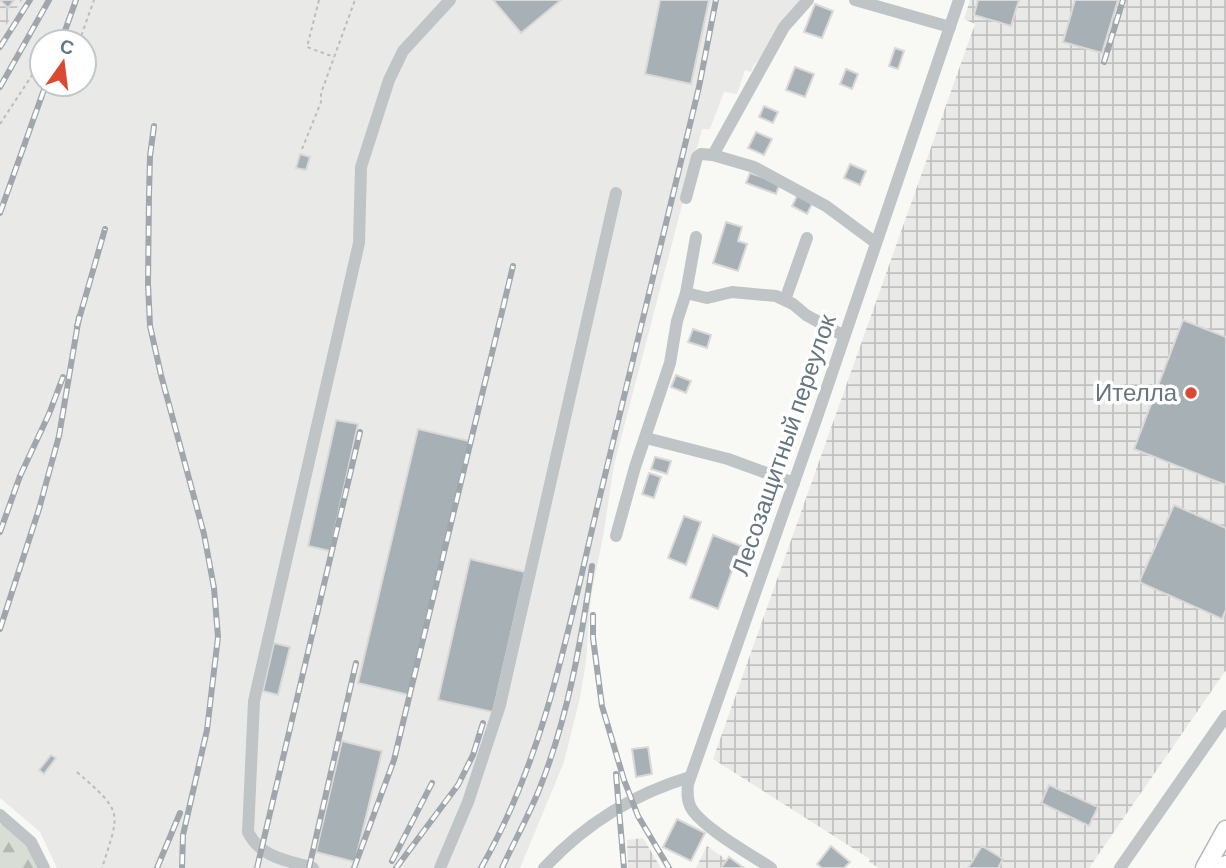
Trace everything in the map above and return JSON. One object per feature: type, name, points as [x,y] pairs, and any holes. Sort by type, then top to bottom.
[{"type":"highway","points":[[1205,868],[1226,831]]},
{"type":"street","points":[[313,868],[269,854],[255,846],[248,832],[254,701],[359,243],[361,167],[379,105],[402,51],[450,0]]},
{"type":"street","points":[[713,155],[784,27],[808,0]]},
{"type":"street","points":[[855,0],[950,27]]},
{"type":"street","name":"Лесозащитный переулок","points":[[771,868],[702,821],[692,810],[687,796],[690,777],[959,0]]},
{"type":"street","points":[[685,198],[697,157],[701,153],[713,155],[754,167],[827,206],[876,243]]},
{"type":"street","points":[[440,868],[468,803],[500,705],[616,193]]},
{"type":"street","points":[[616,536],[635,467],[670,363],[696,237]]},
{"type":"street","points":[[785,300],[807,238]]},
{"type":"street","points":[[685,293],[707,298],[732,292],[776,296],[844,337]]},
{"type":"street","points":[[646,438],[729,459],[794,483]]},
{"type":"street","points":[[1120,868],[1226,716]]},
{"type":"street","points":[[544,868],[561,849],[609,812],[663,785],[690,777]]},
{"type":"street","points":[[0,814],[20,829],[31,842],[44,868]]},
{"type":"path","points":[[84,28],[94,0]]},
{"type":"path","points":[[319,0],[307,47],[335,57]]},
{"type":"path","points":[[302,149],[321,102],[321,93],[355,0]]},
{"type":"path","points":[[0,124],[28,81]]},
{"type":"path","points":[[77,772],[101,793],[116,816],[102,868]]},
{"type":"shaded area","points":[[0,0],[22,0],[0,35]]},
{"type":"shaded area","points":[[22,0],[813,0],[754,65],[751,72],[745,70],[737,94],[724,92],[710,129],[702,129],[614,465],[591,596],[580,698],[564,762],[520,868],[57,868],[40,832],[0,798],[0,35]]},
{"type":"shaded area","points":[[970,0],[1226,0],[1226,670],[1089,868],[879,868],[869,862],[870,859],[713,759],[975,24],[964,19]]},
{"type":"shaded area","points":[[643,838],[661,868],[628,868],[627,840]]},
{"type":"shaded area","points":[[707,846],[738,868],[696,868]]},
{"type":"green space","points":[[6,819],[44,868],[0,868],[0,825]]},
{"type":"building","points":[[0,0],[14,0],[8,8]]},
{"type":"building","points":[[493,0],[561,0],[521,33]]},
{"type":"building","points":[[660,0],[709,0],[691,84],[645,74]]},
{"type":"building","points":[[978,0],[1019,0],[1011,26],[974,15]]},
{"type":"building","points":[[1075,0],[1118,0],[1102,53],[1063,42]]},
{"type":"building","points":[[815,4],[833,11],[822,38],[804,32]]},
{"type":"building","points":[[895,48],[904,51],[898,69],[889,66]]},
{"type":"building","points":[[795,67],[814,74],[805,97],[786,90]]},
{"type":"building","points":[[846,69],[858,74],[852,89],[840,84]]},
{"type":"building","points":[[764,106],[778,112],[773,123],[759,117]]},
{"type":"building","points":[[756,132],[772,139],[764,155],[748,148]]},
{"type":"building","points":[[300,154],[310,157],[306,170],[296,168]]},
{"type":"building","points":[[850,164],[866,171],[860,185],[844,178]]},
{"type":"building","points":[[750,173],[780,183],[776,194],[746,183]]},
{"type":"building","points":[[798,194],[813,202],[807,214],[792,206]]},
{"type":"building","points":[[726,222],[742,227],[738,241],[747,244],[738,271],[713,263]]},
{"type":"building","name":"Ителла","points":[[1183,320],[1226,337],[1226,485],[1134,449]]},
{"type":"building","points":[[693,329],[711,335],[707,348],[688,342]]},
{"type":"building","points":[[676,375],[691,381],[686,393],[671,387]]},
{"type":"building","points":[[336,420],[358,424],[330,551],[308,546]]},
{"type":"building","points":[[418,429],[469,441],[409,695],[358,683]]},
{"type":"building","points":[[655,457],[671,461],[667,474],[651,469]]},
{"type":"building","points":[[649,473],[661,477],[654,498],[642,494]]},
{"type":"building","points":[[1174,505],[1226,528],[1226,610],[1222,619],[1139,582]]},
{"type":"building","points":[[684,516],[701,522],[686,565],[668,558]]},
{"type":"building","points":[[713,535],[741,546],[718,609],[690,598]]},
{"type":"building","points":[[470,559],[525,572],[493,712],[438,700]]},
{"type":"building","points":[[274,643],[290,647],[278,695],[263,691]]},
{"type":"building","points":[[342,741],[382,751],[355,862],[316,852]]},
{"type":"building","points":[[648,747],[652,774],[636,777],[632,749]]},
{"type":"building","points":[[51,755],[56,758],[44,774],[39,770]]},
{"type":"building","points":[[1049,785],[1098,807],[1089,826],[1041,803]]},
{"type":"building","points":[[677,819],[705,833],[691,861],[663,847]]},
{"type":"building","points":[[831,846],[850,862],[844,868],[822,868],[817,864]]},
{"type":"building","points":[[982,846],[1003,859],[998,868],[968,868]]},
{"type":"building","points":[[729,857],[744,868],[721,868]]},
{"type":"railway","points":[[0,47],[30,0]]},
{"type":"railway","points":[[0,87],[49,0]]},
{"type":"railway","points":[[66,28],[76,0]]},
{"type":"railway","points":[[481,868],[504,825],[523,780],[566,642],[699,87],[716,0]]},
{"type":"railway","points":[[1104,62],[1123,0]]},
{"type":"railway","points":[[0,213],[41,98]]},
{"type":"railway","points":[[154,126],[149,195],[150,326],[204,534],[214,588],[218,637],[207,730],[183,835],[182,868]]},
{"type":"railway","points":[[77,326],[105,229]]},
{"type":"railway","points":[[354,868],[394,760],[513,266]]},
{"type":"railway","points":[[0,629],[39,509],[59,436],[79,317]]},
{"type":"railway","points":[[0,532],[20,476],[63,377]]},
{"type":"railway","points":[[257,868],[360,432]]},
{"type":"railway","points":[[502,868],[539,790],[558,735],[578,651],[592,566]]},
{"type":"railway","points":[[593,615],[593,638],[602,706],[624,780],[638,816],[669,868]]},
{"type":"railway","points":[[309,868],[356,663]]},
{"type":"railway","points":[[396,868],[458,785],[473,755],[483,723]]},
{"type":"railway","points":[[616,774],[624,868]]},
{"type":"railway","points":[[392,861],[432,783]]},
{"type":"railway","points":[[157,868],[180,813]]},
{"type":"place","name":"Ителла","points":[[1191,393]]}]
